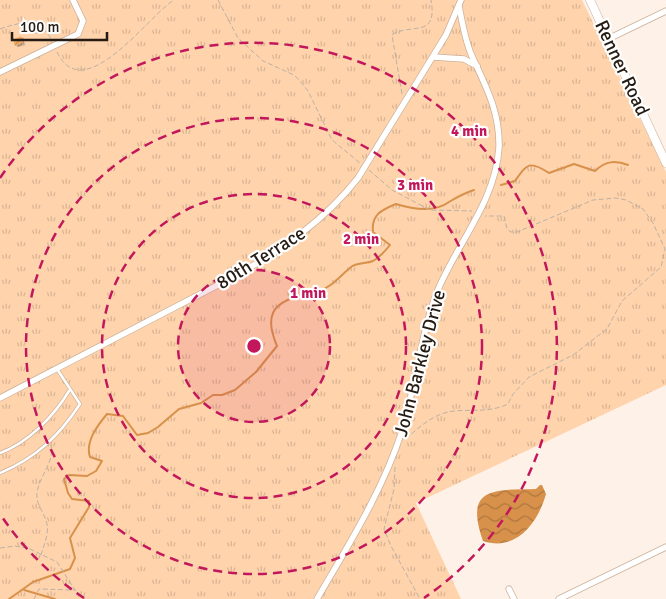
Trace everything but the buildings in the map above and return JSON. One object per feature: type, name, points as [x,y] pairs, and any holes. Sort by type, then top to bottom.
[{"type":"main road","name":"Renner Road","points":[[590,0],[666,163]]},
{"type":"street","points":[[0,72],[78,34],[83,21],[73,0]]},
{"type":"street","name":"80th Terrace","points":[[0,398],[237,275],[286,246],[326,214],[345,194],[366,167],[433,57],[460,3]]},
{"type":"street","name":"John Barkley Drive","points":[[316,599],[372,504],[392,460],[406,413],[428,319],[447,269],[493,182],[499,146],[496,111],[468,44],[460,3]]},
{"type":"street","points":[[608,39],[666,11]]},
{"type":"street","points":[[433,57],[464,59],[478,67]]},
{"type":"street","points":[[558,599],[666,547]]},
{"type":"street","points":[[509,589],[514,599]]},
{"type":"lane","points":[[0,473],[20,465],[51,442],[63,430],[80,404],[77,396],[70,391],[57,369]]},
{"type":"lane","points":[[0,453],[21,442],[50,418],[70,391]]},
{"type":"path","points":[[56,49],[62,62],[71,69],[79,70],[95,66],[129,43],[160,10],[174,0]]},
{"type":"path","points":[[218,0],[244,44],[263,61],[294,75],[300,81],[332,140],[392,190],[430,210],[472,211],[487,216],[501,214],[506,218],[507,229],[511,232],[517,232],[592,200],[616,198],[626,200],[642,208],[653,223],[665,249],[663,262],[656,272],[622,301],[602,333],[573,355],[529,377],[513,394],[508,404],[490,411],[448,412],[425,422],[404,441]]},
{"type":"path","points":[[407,99],[400,91],[398,67],[391,38],[398,32],[422,29],[427,25],[432,15],[431,0]]},
{"type":"path","points":[[0,29],[16,23],[29,22],[39,26],[50,37]]},
{"type":"path","points":[[41,555],[47,525],[38,503],[37,492],[53,454],[51,442]]},
{"type":"path","points":[[396,459],[394,489],[384,529],[391,546],[420,599]]},
{"type":"path","points":[[0,548],[15,546],[30,549],[57,562],[75,590],[85,599]]},
{"type":"path","points":[[34,599],[39,589],[75,590]]},
{"type":"green space","points":[[0,0],[582,0],[666,172],[666,385],[416,503],[461,599],[0,599]]},
{"type":"water","points":[[542,485],[546,494],[537,515],[524,532],[515,539],[506,542],[483,541],[477,510],[480,501],[486,495],[507,490],[536,489]]},
{"type":"waterway","points":[[501,185],[515,181],[526,168],[533,165],[549,173],[574,164],[595,171],[610,162],[628,165]]},
{"type":"waterway","points":[[9,599],[33,582],[70,569],[75,558],[70,538],[89,507],[89,501],[72,499],[64,479],[69,475],[87,476],[96,471],[102,461],[90,457],[89,446],[96,429],[107,414],[123,416],[137,435],[148,433],[179,409],[201,403],[213,395],[222,395],[235,390],[256,372],[277,346],[271,327],[273,313],[277,307],[291,298],[315,293],[327,288],[351,267],[356,264],[373,261],[390,245],[373,232],[375,217],[378,214],[396,204],[416,208],[437,208],[474,190]]},
{"type":"waterway","points":[[24,590],[55,599]]}]
